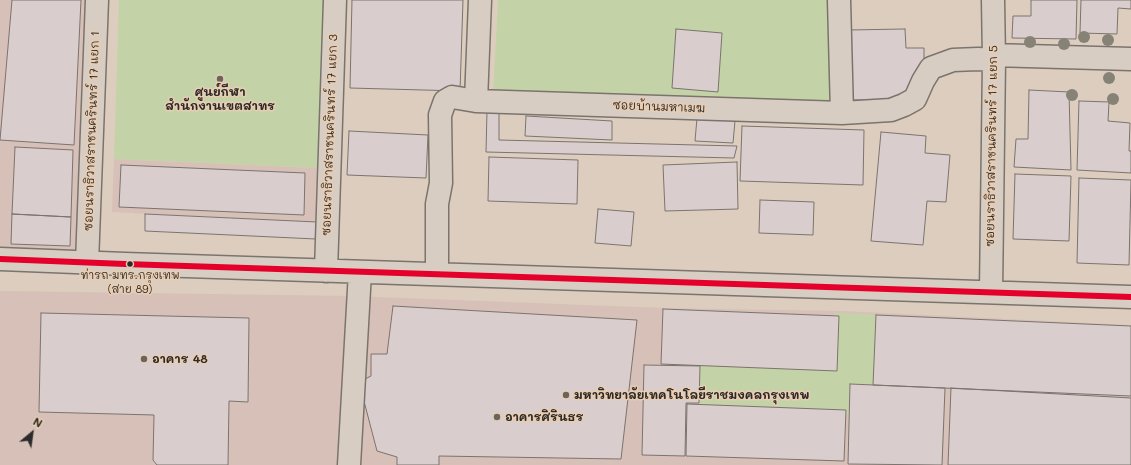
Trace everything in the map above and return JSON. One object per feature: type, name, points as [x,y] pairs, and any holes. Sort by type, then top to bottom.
[{"type":"street","name":"ซอยนราธิวาสราชนครินทร์ 17 แยก 1","points":[[87,263],[98,0]]},
{"type":"street","name":"ซอยนราธิวาสราชนครินทร์ 17 แยก 3","points":[[326,271],[335,0]]},
{"type":"street","points":[[476,101],[480,0]]},
{"type":"street","points":[[839,0],[842,113]]},
{"type":"street","name":"ซอยนราธิวาสราชนครินทร์ 17 แยก 5","points":[[991,292],[994,58],[993,0]]},
{"type":"street","name":"ซอยบ้านมหาเมฆ","points":[[437,274],[437,204],[441,182],[440,115],[445,101],[452,98],[476,101],[842,113],[891,110],[904,105],[915,99],[931,68],[953,60],[994,58],[1131,59]]},
{"type":"street","points":[[0,259],[1131,297]]},
{"type":"street","points":[[349,465],[360,272]]},
{"type":"shaded area","points":[[0,0],[105,0],[97,254],[0,250]]},
{"type":"shaded area","points":[[114,159],[319,168],[317,222],[112,212]]},
{"type":"shaded area","name":"มหาวิทยาลัยเทคโนโลยีราชมงคลกรุงเทพ","points":[[0,291],[351,296],[664,308],[842,311],[1131,325],[1131,465],[0,465]]},
{"type":"green space","name":"ศูนย์กีฬา สำนักงานเขตสาทร","points":[[119,0],[326,0],[319,168],[114,159]]},
{"type":"green space","points":[[498,0],[833,0],[836,107],[493,94]]},
{"type":"green space","points":[[835,313],[885,315],[885,414],[697,417],[695,345],[832,364]]},
{"type":"building","points":[[12,0],[81,0],[74,145],[0,140]]},
{"type":"building","points":[[352,0],[463,0],[460,91],[350,88]]},
{"type":"building","points":[[1031,0],[1077,0],[1076,39],[1012,38],[1013,16],[1031,16]]},
{"type":"building","points":[[1081,0],[1131,0],[1131,9],[1118,8],[1117,34],[1080,33]]},
{"type":"building","points":[[676,29],[722,33],[718,92],[672,88]]},
{"type":"building","points":[[905,29],[906,48],[924,48],[924,68],[898,100],[851,100],[849,30]]},
{"type":"building","points":[[1029,90],[1069,92],[1071,170],[1014,167],[1016,139],[1028,139]]},
{"type":"building","points":[[1079,101],[1109,102],[1108,121],[1130,123],[1129,151],[1131,151],[1131,173],[1077,170]]},
{"type":"building","points":[[487,111],[499,111],[499,140],[737,146],[734,158],[486,152]]},
{"type":"building","points":[[526,116],[612,121],[612,140],[525,136]]},
{"type":"building","points":[[697,118],[735,121],[733,143],[695,141]]},
{"type":"building","points":[[742,126],[864,130],[863,185],[740,181]]},
{"type":"building","points":[[349,131],[428,135],[426,178],[347,175]]},
{"type":"building","points":[[881,132],[926,136],[925,153],[950,155],[946,202],[927,201],[923,245],[871,241]]},
{"type":"building","points":[[15,147],[73,150],[71,217],[12,214]]},
{"type":"building","points":[[489,157],[578,160],[577,204],[488,201]]},
{"type":"building","points":[[737,162],[738,209],[665,211],[663,165]]},
{"type":"building","points":[[121,165],[305,173],[304,215],[119,207]]},
{"type":"building","points":[[1015,174],[1071,176],[1069,241],[1013,239]]},
{"type":"building","points":[[1079,178],[1131,180],[1129,265],[1077,263]]},
{"type":"building","points":[[760,200],[814,202],[813,235],[759,233]]},
{"type":"building","points":[[598,209],[634,212],[631,246],[595,243]]},
{"type":"building","points":[[12,214],[71,217],[70,246],[11,244]]},
{"type":"building","points":[[145,214],[317,222],[316,239],[145,231]]},
{"type":"building","name":"อาคารศิรินธร","points":[[393,306],[637,320],[621,459],[439,456],[439,465],[397,465],[397,457],[377,451],[359,382],[371,376],[371,354],[387,354]]},
{"type":"building","points":[[663,309],[839,316],[837,371],[661,364]]},
{"type":"building","name":"อาคาร 48","points":[[41,313],[249,318],[248,402],[229,401],[228,465],[157,465],[153,460],[154,415],[39,412]]},
{"type":"building","points":[[876,315],[1131,326],[1131,396],[873,385]]},
{"type":"building","points":[[644,365],[700,366],[699,403],[686,403],[685,456],[642,455]]},
{"type":"building","points":[[850,384],[945,388],[942,465],[848,464]]},
{"type":"building","points":[[951,388],[1131,398],[1131,465],[948,465]]},
{"type":"building","points":[[687,404],[846,410],[844,461],[686,456]]},
{"type":"transit line","points":[[0,259],[1131,297]]},
{"type":"place","name":"ศูนย์กีฬา สำนักงานเขตสาทร","points":[[220,79]]},
{"type":"place","name":"ท่ารถ มทร.กรุงเทพ (สาย 89)","points":[[130,264]]},
{"type":"place","name":"อาคาร 48","points":[[144,359]]},
{"type":"place","name":"มหาวิทยาลัยเทคโนโลยีราชมงคลกรุงเทพ","points":[[566,395]]},
{"type":"place","name":"อาคารศิรินธร","points":[[497,417]]}]
